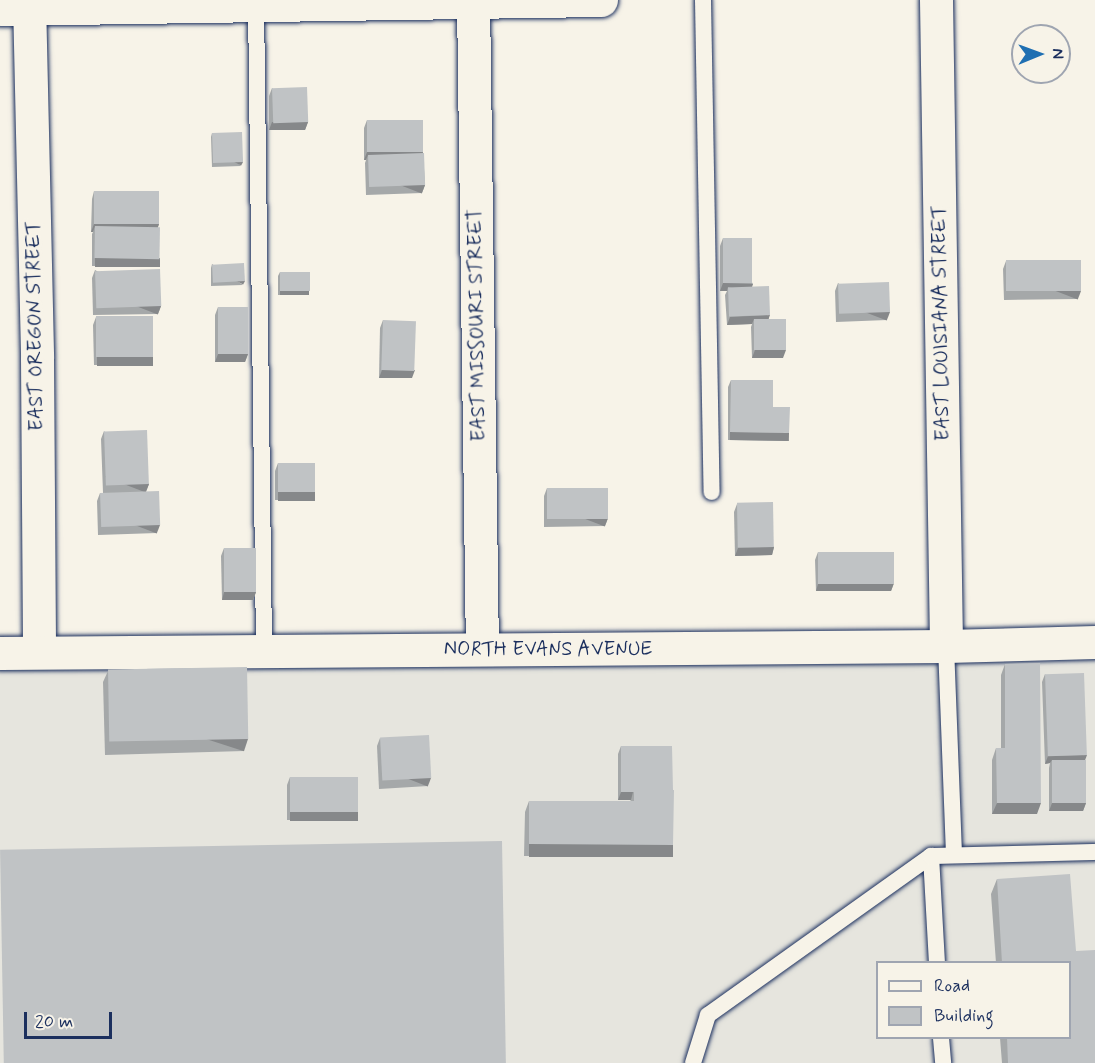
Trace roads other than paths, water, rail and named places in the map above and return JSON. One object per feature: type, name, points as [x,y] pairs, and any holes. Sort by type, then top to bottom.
[{"type":"street","points":[[19,6],[601,0]]},
{"type":"street","name":"EAST LOUISIANA STREET","points":[[936,0],[946,646]]},
{"type":"street","name":"EAST MISSOURI STREET","points":[[473,1],[482,650]]},
{"type":"street","name":"EAST OREGON STREET","points":[[19,6],[37,358],[39,652]]},
{"type":"street","name":"NORTH EVANS AVENUE","points":[[0,653],[946,646],[1095,642]]},
{"type":"lane","points":[[703,0],[712,492]]},
{"type":"lane","points":[[256,3],[264,651]]},
{"type":"lane","points":[[946,646],[954,854]]},
{"type":"lane","points":[[693,1063],[708,1015],[931,856],[1095,852]]},
{"type":"lane","points":[[931,856],[937,961]]},
{"type":"lane","points":[[941,1039],[943,1063]]}]
